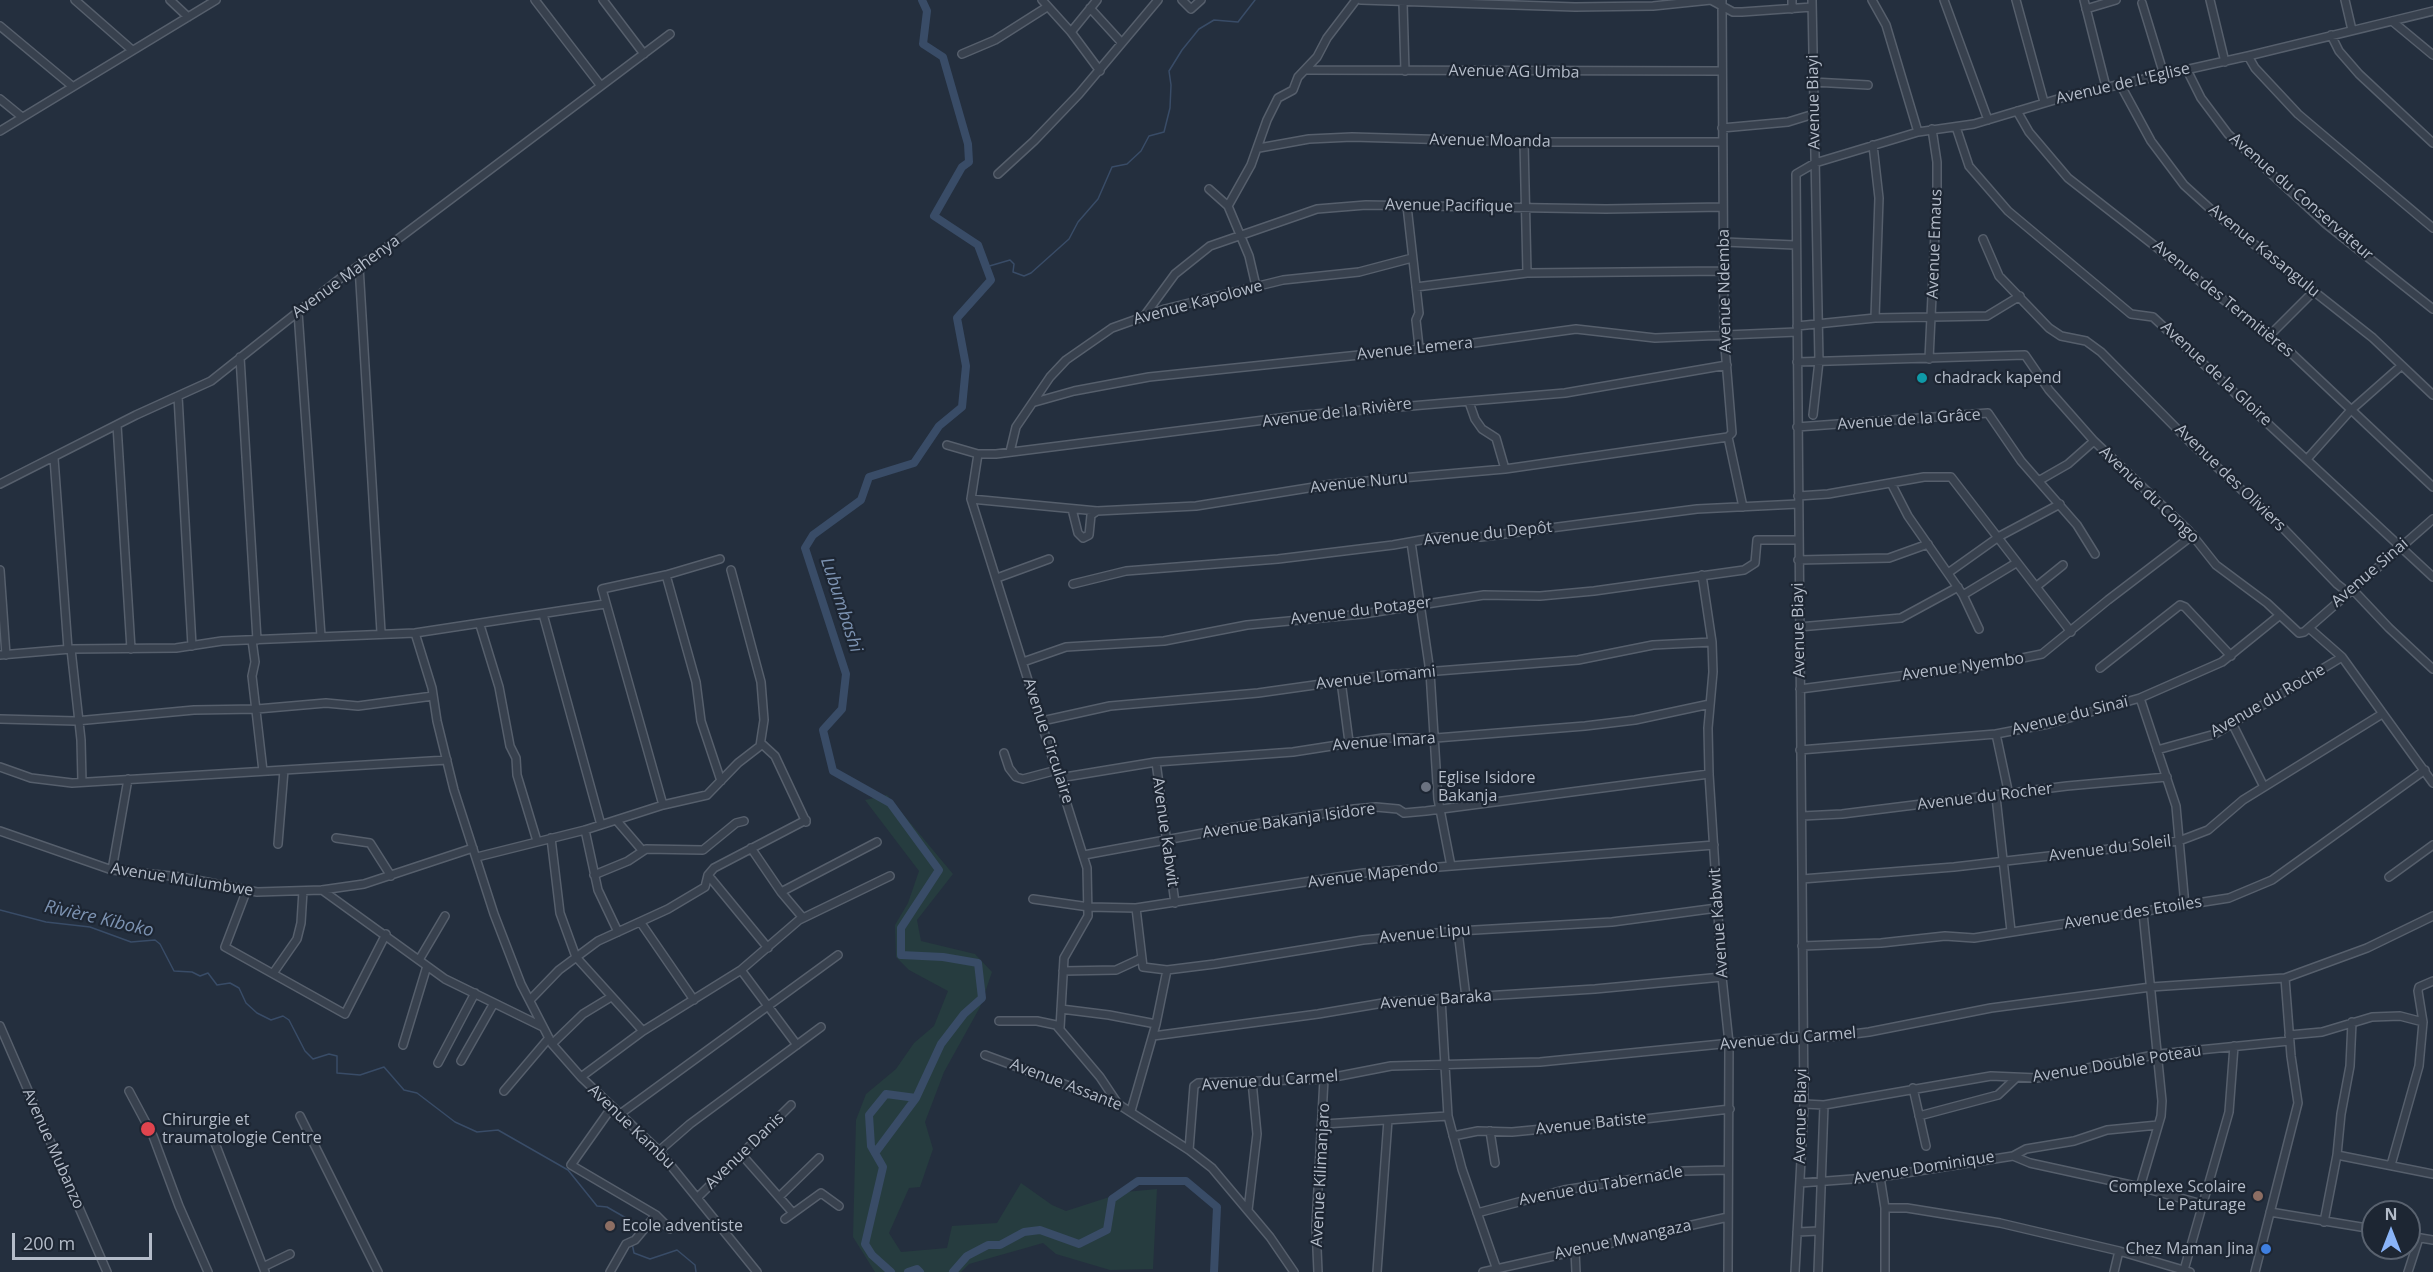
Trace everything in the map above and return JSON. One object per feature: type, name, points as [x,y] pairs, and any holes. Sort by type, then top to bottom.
[{"type":"street","points":[[75,0],[132,50]]},
{"type":"street","points":[[170,0],[188,16]]},
{"type":"street","points":[[0,131],[216,0]]},
{"type":"street","points":[[535,0],[600,86]]},
{"type":"street","points":[[603,0],[644,54]]},
{"type":"street","points":[[1041,0],[1071,32],[1100,71]]},
{"type":"street","points":[[1071,32],[1097,0]]},
{"type":"street","points":[[1182,0],[1191,9],[1200,0]]},
{"type":"street","points":[[1228,206],[1259,148],[1267,120],[1278,98],[1290,94],[1298,77],[1307,70],[1356,0]]},
{"type":"street","points":[[1361,0],[1403,3],[1631,6],[1696,3],[1711,0],[1742,12],[1792,9],[1812,4]]},
{"type":"street","points":[[1792,0],[1792,9]]},
{"type":"street","points":[[1872,0],[1886,26],[1918,132]]},
{"type":"street","points":[[1944,0],[1988,120]]},
{"type":"street","points":[[2016,0],[2044,102]]},
{"type":"street","points":[[2084,0],[2106,87]]},
{"type":"street","points":[[2086,9],[2116,0]]},
{"type":"street","points":[[2152,0],[2141,2],[2164,75]]},
{"type":"street","points":[[2210,0],[2225,62]]},
{"type":"street","points":[[2345,0],[2352,30]]},
{"type":"street","points":[[998,174],[1034,141],[1100,71],[1156,1]]},
{"type":"street","points":[[1403,3],[1405,71]]},
{"type":"street","name":"Avenue Ndemba","points":[[1722,3],[1724,335],[1732,433],[1728,437],[1743,507]]},
{"type":"street","name":"Avenue Biayi","points":[[1795,1272],[1804,1104],[1795,244],[1796,174],[1802,168],[1815,163],[1812,4]]},
{"type":"street","points":[[962,54],[995,40],[1047,7]]},
{"type":"street","points":[[1090,8],[1121,42]]},
{"type":"street","name":"Avenue de L'Eglise","points":[[1815,163],[1918,132],[1988,120],[2044,102],[2225,62],[2433,11]]},
{"type":"street","points":[[2392,21],[2433,55]]},
{"type":"street","points":[[0,26],[72,86]]},
{"type":"street","name":"Avenue Mahenya","points":[[0,484],[211,381],[298,312],[670,34]]},
{"type":"street","points":[[2331,35],[2335,46],[2359,74],[2433,143]]},
{"type":"street","points":[[2248,56],[2262,75],[2298,114],[2433,228]]},
{"type":"street","name":"Avenue AG Umba","points":[[1307,70],[1721,71]]},
{"type":"street","name":"Avenue du Conservateur","points":[[2187,70],[2201,98],[2228,134],[2326,224],[2433,309]]},
{"type":"street","points":[[1813,82],[1868,85]]},
{"type":"street","name":"Avenue Kasangulu","points":[[2120,84],[2151,141],[2178,178],[2217,215],[2373,338],[2433,395]]},
{"type":"street","points":[[0,99],[22,117]]},
{"type":"street","name":"Avenue des Termitières","points":[[2017,111],[2029,132],[2068,178],[2270,335],[2433,487]]},
{"type":"street","points":[[1722,128],[1788,122],[1814,114]]},
{"type":"street","name":"Avenue de la Gloire","points":[[1956,127],[1970,166],[2008,212],[2131,314],[2153,317],[2308,458],[2399,548],[2433,577]]},
{"type":"street","name":"Avenue Emaus","points":[[1929,359],[1937,190],[1937,162],[1932,129]]},
{"type":"street","name":"Avenue Moanda","points":[[1259,148],[1309,139],[1352,137],[1524,142],[1722,142]]},
{"type":"street","points":[[1524,142],[1523,207],[1527,273]]},
{"type":"street","points":[[1873,146],[1880,198],[1875,318]]},
{"type":"street","points":[[1813,416],[1819,361],[1815,163]]},
{"type":"street","points":[[1209,189],[1228,206],[1242,237],[1256,286]]},
{"type":"street","name":"Avenue Pacifique","points":[[1145,315],[1160,292],[1187,262],[1210,246],[1242,237],[1295,214],[1317,209],[1366,205],[1606,209],[1723,207]]},
{"type":"street","points":[[1407,206],[1416,287],[1419,347]]},
{"type":"street","name":"Avenue des Oliviers","points":[[1983,239],[1999,276],[2055,334],[2086,341],[2101,352],[2191,443],[2283,528],[2337,584],[2355,592],[2433,669]]},
{"type":"street","points":[[1724,242],[1795,244]]},
{"type":"street","name":"Avenue Kapolowe","points":[[1011,453],[1016,427],[1050,377],[1066,360],[1112,328],[1145,315],[1256,286],[1283,280],[1359,272],[1412,258]]},
{"type":"street","points":[[359,266],[381,632]]},
{"type":"street","points":[[1416,287],[1527,273],[1723,271]]},
{"type":"street","points":[[2270,335],[2314,291]]},
{"type":"street","points":[[1797,329],[1818,324],[1875,318],[1987,315],[2020,296]]},
{"type":"street","points":[[298,312],[321,636]]},
{"type":"street","name":"Avenue Lemera","points":[[1035,402],[1123,381],[1419,347],[1474,343],[1576,329],[1655,338],[1797,329]]},
{"type":"street","name":"Avenue du Congo","points":[[1797,362],[2024,355],[2049,390],[2094,441],[2193,535],[2216,565],[2280,615],[2299,633],[2308,628],[2342,657],[2433,783]]},
{"type":"street","points":[[240,357],[255,662],[252,676],[263,771]]},
{"type":"street","name":"Avenue de la Rivière","points":[[947,445],[978,454],[1011,453],[1304,415],[1565,393],[1727,365]]},
{"type":"street","points":[[2308,458],[2350,411],[2401,366]]},
{"type":"street","points":[[178,396],[192,646]]},
{"type":"street","points":[[1469,402],[1475,419],[1482,429],[1496,438],[1505,469]]},
{"type":"street","name":"Avenue de la Grâce","points":[[1797,428],[1988,413],[2021,461],[2078,525],[2095,554]]},
{"type":"street","points":[[117,425],[131,649]]},
{"type":"street","name":"Avenue Nuru","points":[[1072,509],[1097,511],[1196,506],[1333,484],[1505,469],[1728,437]]},
{"type":"street","points":[[2040,480],[2068,464],[2094,441]]},
{"type":"street","name":"Avenue Circulaire","points":[[978,454],[971,499],[1084,855],[1088,916],[1067,951],[1063,971],[1060,1028]]},
{"type":"street","points":[[54,458],[82,782]]},
{"type":"street","name":"Avenue du Depôt","points":[[1073,584],[1126,571],[1278,559],[1438,537],[1481,537],[1685,510],[1743,507],[1798,500],[1924,477],[1951,477],[1998,538]]},
{"type":"street","points":[[1891,483],[1908,516],[1963,595],[1979,629]]},
{"type":"street","points":[[971,499],[1072,509],[1078,533],[1083,538],[1089,535],[1091,516],[1097,511]]},
{"type":"street","points":[[1948,573],[1998,538],[2060,504]]},
{"type":"street","name":"Avenue Sinai","points":[[2308,628],[2433,519]]},
{"type":"street","name":"Avenue Nyembo","points":[[1800,689],[2032,657],[2047,651],[2108,600],[2193,535]]},
{"type":"street","points":[[1998,538],[2071,632]]},
{"type":"street","name":"Avenue du Potager","points":[[1023,662],[1066,646],[1164,640],[1247,626],[1484,595],[1540,596],[1594,591],[1750,568],[1757,557],[1757,540],[1798,540]]},
{"type":"street","points":[[1411,542],[1430,672],[1441,809],[1451,866]]},
{"type":"street","points":[[1798,560],[1889,558],[1928,544]]},
{"type":"street","points":[[663,805],[602,589],[666,575],[720,559]]},
{"type":"street","points":[[997,578],[1049,559]]},
{"type":"street","points":[[1963,595],[2016,562]]},
{"type":"street","points":[[2037,586],[2063,565]]},
{"type":"street","points":[[0,570],[3,655],[69,649],[192,646],[381,632],[415,633],[480,625],[605,604]]},
{"type":"street","points":[[477,857],[585,830],[663,805],[707,795],[762,744],[764,714],[761,682],[730,570]]},
{"type":"street","points":[[666,575],[696,682],[701,721],[722,781]]},
{"type":"street","name":"Avenue Kabwit","points":[[1702,575],[1712,642],[1709,774],[1722,977],[1730,1043],[1727,1170],[1728,1272]]},
{"type":"street","points":[[1799,627],[1901,618],[1958,587]]},
{"type":"street","points":[[2100,668],[2180,605],[2185,607],[2231,656]]},
{"type":"street","points":[[543,614],[601,825]]},
{"type":"street","name":"Avenue du Sinaï","points":[[1800,750],[1996,734],[2048,724],[2140,698],[2231,656],[2280,615]]},
{"type":"street","points":[[480,625],[499,687],[510,746],[516,758],[517,775],[537,841]]},
{"type":"street","name":"Avenue Kambu","points":[[415,633],[433,696],[447,759],[473,848],[505,944],[544,1028],[551,1041],[581,1077],[659,1151],[757,1272]]},
{"type":"street","name":"Avenue Lomami","points":[[1042,721],[1110,706],[1258,693],[1341,681],[1430,672],[1578,660],[1653,645],[1712,642]]},
{"type":"street","name":"Avenue du Roche","points":[[2157,750],[2215,734],[2233,725],[2342,657]]},
{"type":"street","points":[[1341,681],[1349,742]]},
{"type":"street","points":[[0,718],[78,721],[194,710],[257,709],[326,703],[358,706],[433,696]]},
{"type":"street","points":[[2140,698],[2176,806],[2185,906]]},
{"type":"street","name":"Avenue Imara","points":[[1059,778],[1156,762],[1293,752],[1349,742],[1416,736],[1436,738],[1635,720],[1710,704]]},
{"type":"street","name":"Avenue du Soleil","points":[[1802,879],[2004,862],[2179,841],[2208,830],[2238,803],[2382,714]]},
{"type":"street","points":[[2233,725],[2264,787]]},
{"type":"street","points":[[1996,734],[2009,795]]},
{"type":"street","points":[[530,1000],[576,957],[602,939],[641,923],[702,889],[707,885],[708,875],[714,867],[806,821],[775,756],[762,744]]},
{"type":"street","points":[[1004,753],[1009,768],[1016,777],[1023,779],[1057,770]]},
{"type":"street","points":[[0,767],[37,779],[82,782],[447,759]]},
{"type":"street","name":"Avenue Kabwit","points":[[1156,762],[1175,903]]},
{"type":"street","points":[[278,844],[284,770]]},
{"type":"street","name":"Avenue des Etoiles","points":[[1802,946],[1881,943],[1945,936],[1974,938],[2229,898],[2272,880],[2425,770]]},
{"type":"street","name":"Avenue Bakanja Isidore","points":[[1084,855],[1167,839],[1364,808],[1391,808],[1404,813],[1709,774]]},
{"type":"street","name":"Avenue du Rocher","points":[[1802,816],[1842,814],[1996,797],[2067,786],[2167,777]]},
{"type":"street","points":[[112,870],[128,779]]},
{"type":"street","points":[[1996,797],[2011,931]]},
{"type":"street","points":[[594,875],[628,861],[642,850],[703,850],[742,819],[744,821]]},
{"type":"street","points":[[617,821],[642,850]]},
{"type":"street","points":[[585,830],[594,875],[618,932]]},
{"type":"street","name":"Avenue Mulumbwe","points":[[0,831],[112,870],[181,877],[246,892],[322,890],[364,885],[473,848]]},
{"type":"street","points":[[336,838],[370,843],[391,876]]},
{"type":"street","points":[[551,838],[559,907],[576,957],[643,1031]]},
{"type":"street","points":[[781,892],[877,842]]},
{"type":"street","name":"Avenue Mapendo","points":[[1033,899],[1089,907],[1136,908],[1364,873],[1714,844]]},
{"type":"street","points":[[2389,877],[2433,845]]},
{"type":"street","points":[[751,848],[781,892],[803,918]]},
{"type":"street","points":[[708,875],[768,948]]},
{"type":"street","points":[[581,1077],[643,1031],[741,970],[803,918],[890,876]]},
{"type":"street","points":[[322,890],[386,934],[445,979],[544,1028]]},
{"type":"street","points":[[274,972],[297,939],[301,923],[303,891]]},
{"type":"street","points":[[246,892],[225,947],[274,972],[345,1014],[386,934]]},
{"type":"street","points":[[1063,971],[1116,970],[1140,958],[1136,908]]},
{"type":"street","name":"Avenue Lipu","points":[[1140,958],[1144,968],[1167,970],[1363,940],[1458,931],[1600,923],[1718,908]]},
{"type":"street","points":[[2140,1187],[2158,1125],[2162,1101],[2143,913]]},
{"type":"street","points":[[419,960],[445,916]]},
{"type":"street","name":"Avenue du Carmel","points":[[1189,1150],[1195,1084],[1324,1079],[1383,1067],[1540,1062],[1802,1036],[1829,1037],[1869,1032],[1991,1008],[2151,987],[2285,978],[2367,948],[2433,916]]},
{"type":"street","points":[[641,923],[667,965],[694,1000]]},
{"type":"street","points":[[1458,931],[1466,997]]},
{"type":"street","points":[[620,1114],[767,1008],[812,972],[838,956]]},
{"type":"street","points":[[403,1045],[427,966]]},
{"type":"street","points":[[741,970],[767,1008],[797,1045]]},
{"type":"street","points":[[1131,1111],[1153,1036],[1167,970]]},
{"type":"street","name":"Avenue Baraka","points":[[1153,1036],[1389,1002],[1595,989],[1722,977]]},
{"type":"street","points":[[2255,1272],[2298,1103],[2289,1038],[2285,978]]},
{"type":"street","points":[[2391,1165],[2414,1089],[2423,1022],[2420,987],[2433,981]]},
{"type":"street","points":[[438,1063],[475,993]]},
{"type":"street","points":[[504,1091],[551,1041],[583,1014],[611,997]]},
{"type":"street","points":[[1441,998],[1448,1116],[1496,1267]]},
{"type":"street","points":[[461,1061],[494,1003]]},
{"type":"street","points":[[527,1019],[534,1009]]},
{"type":"street","points":[[1061,1010],[1109,1015],[1156,1024]]},
{"type":"street","name":"Avenue Double Poteau","points":[[1804,1104],[1824,1105],[1990,1076],[2037,1078],[2159,1054],[2289,1038],[2391,1015],[2423,1022]]},
{"type":"street","points":[[999,1021],[1046,1021],[1060,1028],[1118,1104]]},
{"type":"street","points":[[2324,1222],[2337,1155],[2341,1114],[2350,1066],[2352,1022]]},
{"type":"street","name":"Avenue Mubanzo","points":[[0,1026],[107,1272]]},
{"type":"street","points":[[659,1151],[690,1124],[821,1027]]},
{"type":"street","points":[[1885,1208],[1902,1208],[2000,1223],[2120,1251],[2187,1271],[2202,1204],[2229,1112],[2234,1046]]},
{"type":"street","name":"Avenue Assante","points":[[985,1055],[1118,1104],[1189,1150],[1212,1168],[1248,1210],[1294,1272]]},
{"type":"street","points":[[1919,1116],[1998,1095],[2016,1078]]},
{"type":"street","name":"Avenue Kilimanjaro","points":[[1318,1272],[1317,1204],[1324,1124],[1324,1079]]},
{"type":"street","points":[[1248,1210],[1257,1134],[1252,1081]]},
{"type":"street","points":[[1914,1088],[1926,1146]]},
{"type":"street","points":[[129,1090],[153,1136],[179,1206],[208,1272]]},
{"type":"street","name":"Avenue Danis","points":[[698,1197],[791,1105]]},
{"type":"street","points":[[1818,1272],[1824,1105]]},
{"type":"street","points":[[612,1107],[571,1165],[656,1215],[670,1229]]},
{"type":"street","name":"Avenue Batiste","points":[[1453,1136],[1490,1131],[1559,1128],[1730,1109]]},
{"type":"street","points":[[300,1116],[378,1272]]},
{"type":"street","points":[[1324,1124],[1448,1116]]},
{"type":"street","points":[[1377,1272],[1388,1120]]},
{"type":"street","points":[[2013,1156],[2026,1149],[2074,1141],[2107,1130],[2158,1125]]},
{"type":"street","points":[[1490,1131],[1495,1163]]},
{"type":"street","points":[[215,1143],[264,1270],[290,1254]]},
{"type":"street","points":[[742,1155],[793,1213]]},
{"type":"street","points":[[2337,1155],[2433,1174]]},
{"type":"street","name":"Avenue Dominique","points":[[1800,1183],[1880,1177],[2013,1156],[2030,1163],[2140,1187],[2202,1204]]},
{"type":"street","points":[[779,1197],[819,1158]]},
{"type":"street","name":"Avenue du Tabernacle","points":[[1477,1213],[1564,1190],[1673,1172],[1727,1170]]},
{"type":"street","points":[[1880,1177],[1885,1208],[1885,1272]]},
{"type":"street","points":[[785,1219],[821,1193],[839,1206]]},
{"type":"street","points":[[2270,1212],[2361,1227]]},
{"type":"street","points":[[610,1272],[626,1244],[656,1215]]},
{"type":"street","name":"Avenue Mwangaza","points":[[1483,1272],[1514,1263],[1728,1218]]},
{"type":"street","points":[[1797,1232],[1819,1231]]},
{"type":"street","points":[[1575,1251],[1576,1272]]},
{"type":"street","points":[[2114,1272],[2120,1251]]},
{"type":"street","points":[[1514,1263],[1514,1272]]},
{"type":"green space","points":[[887,795],[953,874],[917,920],[921,941],[975,954],[992,972],[980,1007],[944,1072],[925,1122],[933,1149],[920,1187],[909,1188],[889,1233],[901,1252],[947,1248],[952,1226],[997,1223],[1021,1183],[1052,1205],[1066,1211],[1125,1192],[1157,1189],[1153,1269],[1110,1270],[1056,1254],[1043,1243],[969,1264],[961,1272],[875,1272],[853,1237],[856,1120],[866,1094],[896,1069],[914,1043],[934,1026],[948,991],[909,970],[896,957],[895,925],[908,903],[919,871],[865,800]]},
{"type":"waterway","name":"Lubumbashi","points":[[891,1272],[872,1255],[865,1244],[883,1167],[871,1146],[869,1115],[886,1094],[916,1098],[941,1044],[964,1014],[982,998],[978,963],[943,957],[901,955],[901,928],[939,870],[890,803],[833,771],[823,730],[842,709],[846,674],[805,548],[813,535],[861,500],[869,477],[914,463],[939,426],[962,407],[966,366],[957,318],[991,280],[978,245],[934,216],[962,167],[969,162],[968,144],[943,57],[923,44],[927,11],[922,0]]},
{"type":"waterway","points":[[986,267],[1010,260],[1014,264],[1013,272],[1024,276],[1031,273],[1069,239],[1078,222],[1098,199],[1112,167],[1127,164],[1141,151],[1149,136],[1164,132],[1170,108],[1169,71],[1182,50],[1199,29],[1214,20],[1238,22],[1255,0]]},
{"type":"waterway","name":"Rivière Kiboko","points":[[0,910],[46,922],[90,927],[131,942],[155,940],[160,944],[174,971],[192,972],[200,976],[208,973],[217,985],[230,983],[239,988],[246,1003],[257,1013],[271,1020],[283,1016],[289,1020],[305,1051],[313,1059],[329,1054],[337,1056],[337,1073],[360,1075],[384,1067],[404,1090],[417,1093],[455,1122],[477,1132],[498,1130],[568,1170],[597,1206],[607,1207],[633,1222],[636,1232],[634,1236]]},
{"type":"waterway","name":"Lubumbashi","points":[[875,1153],[916,1098]]},
{"type":"waterway","name":"Lubumbashi","points":[[953,1272],[967,1256],[988,1245],[1000,1245],[1024,1232],[1040,1230],[1079,1244],[1107,1230],[1112,1199],[1138,1181],[1186,1181],[1217,1207],[1214,1272]]},
{"type":"waterway","name":"Rivière Kiboko","points":[[632,1243],[634,1253],[650,1259],[677,1250],[695,1265],[696,1272]]},
{"type":"waterway","name":"Lubumbashi","points":[[908,1272],[917,1269],[920,1272]]},
{"type":"place","name":"chadrack kapend","points":[[1922,378]]},
{"type":"place","name":"Eglise Isidore Bakanja","points":[[1426,787]]},
{"type":"place","name":"Chirurgie et traumatologie Centre","points":[[148,1129]]},
{"type":"place","name":"Complexe Scolaire Le Paturage","points":[[2258,1196]]},
{"type":"place","name":"Ecole adventiste","points":[[610,1226]]},
{"type":"place","name":"Chez Maman Jina","points":[[2266,1249]]}]
